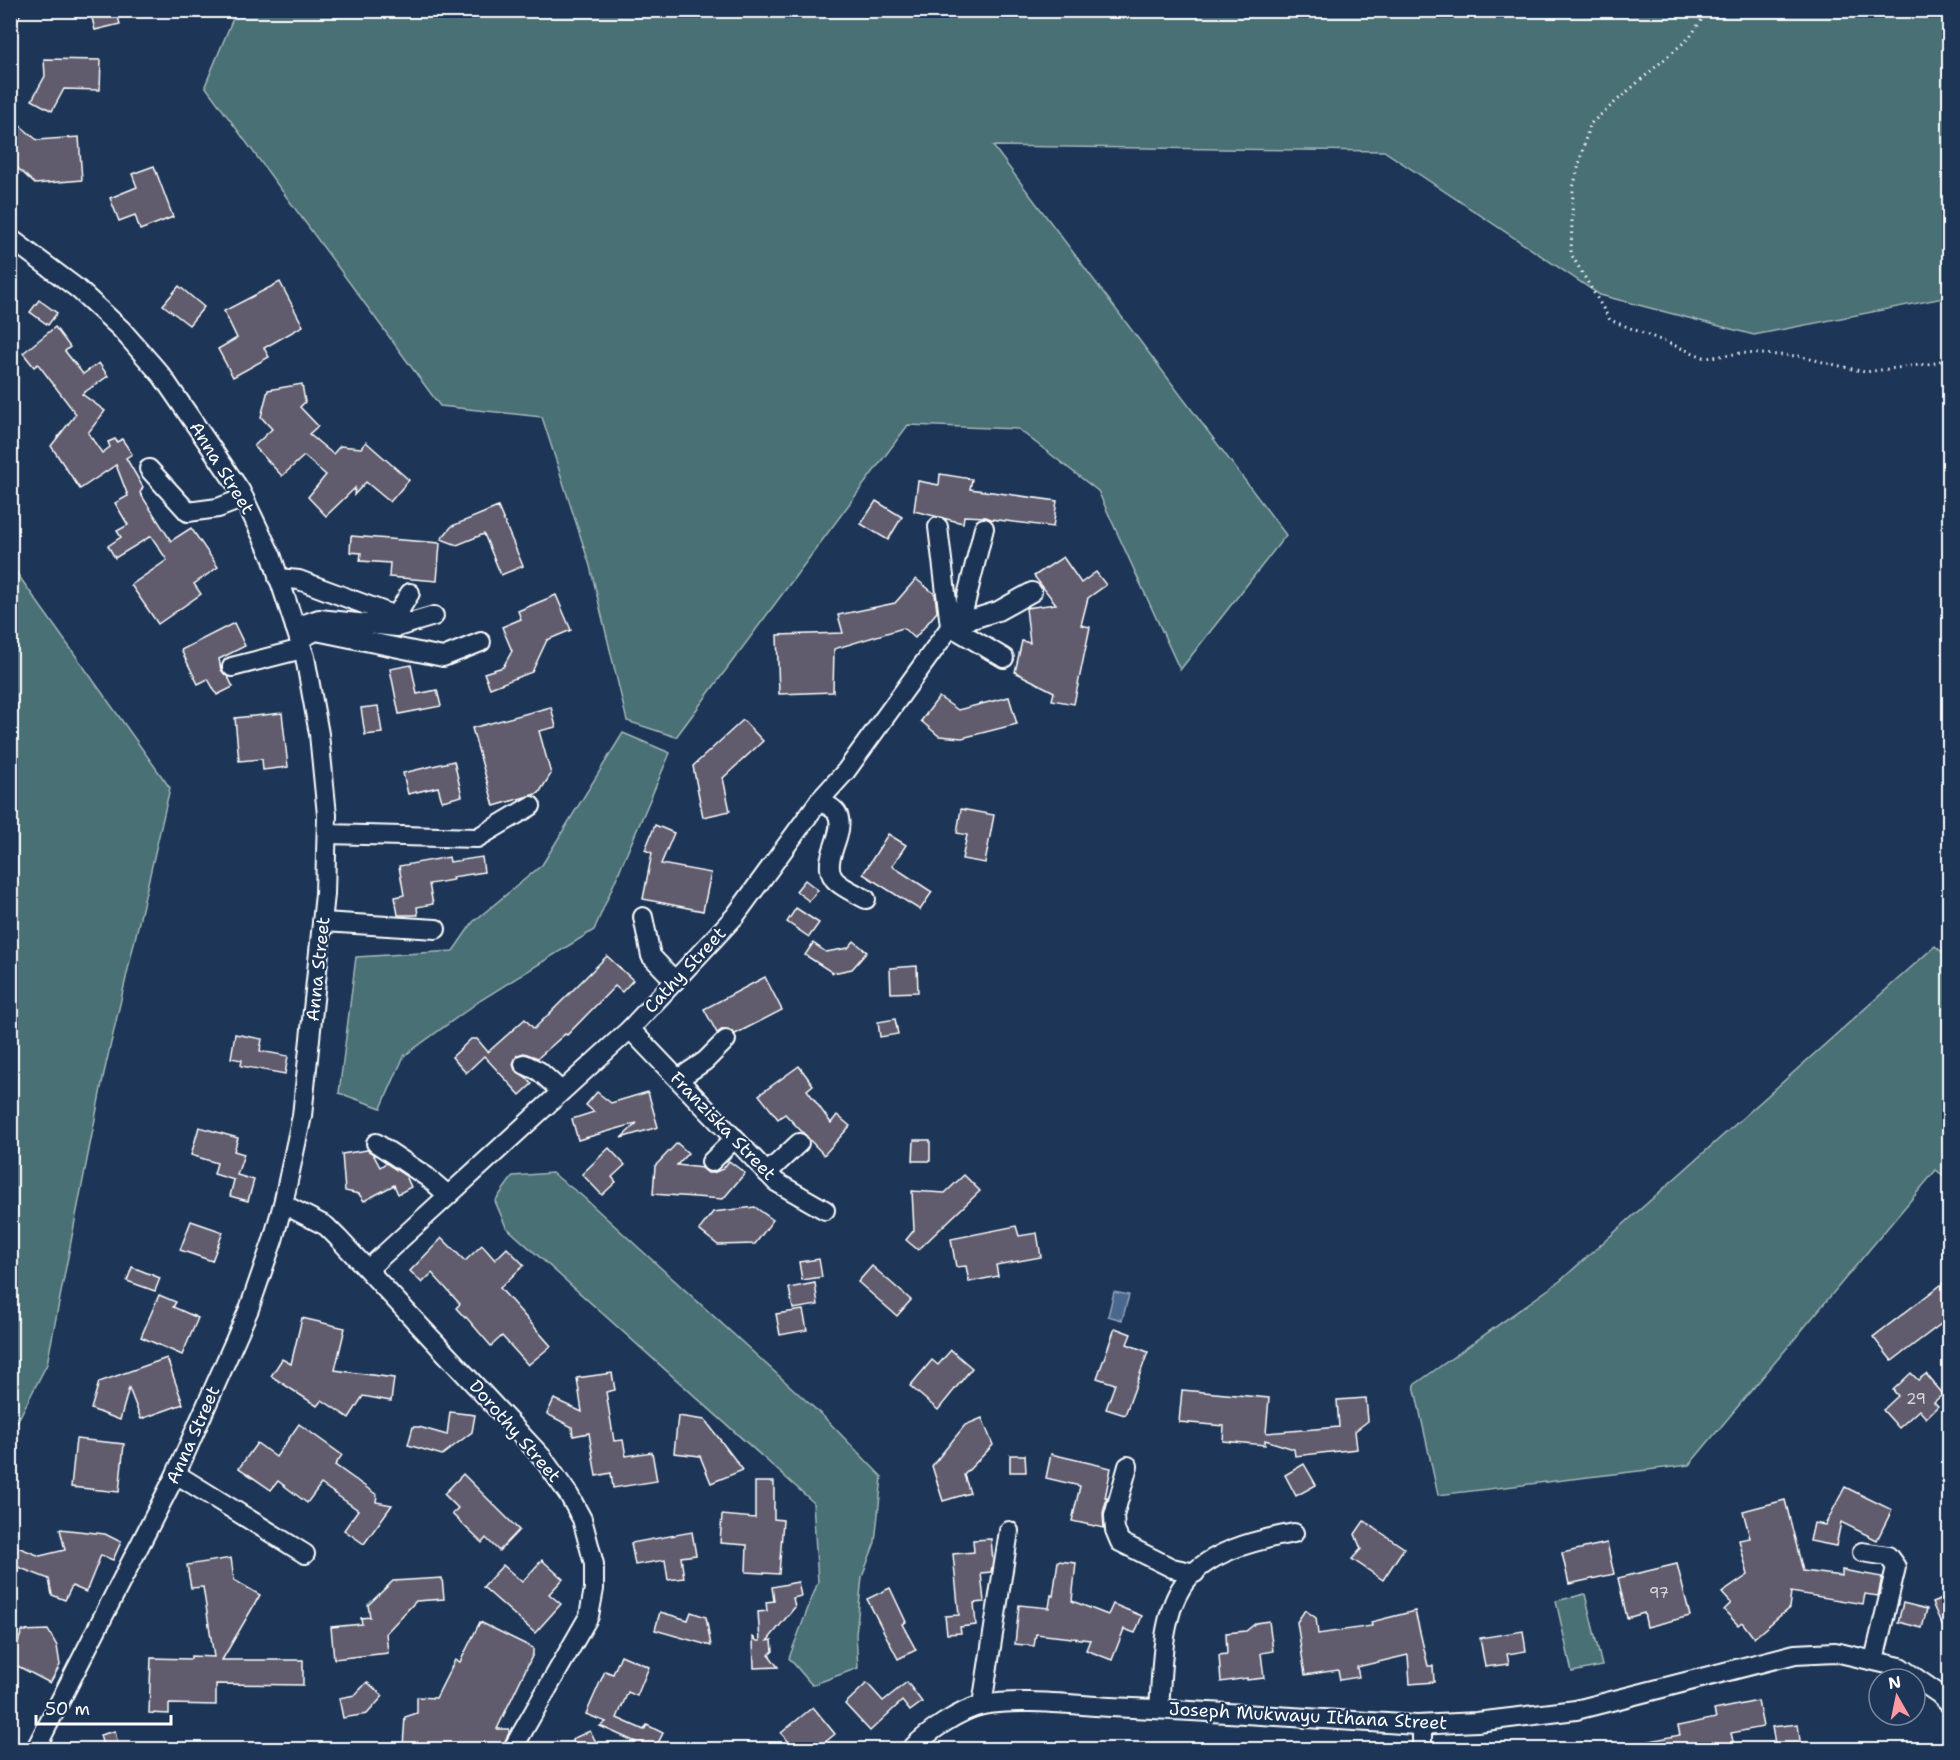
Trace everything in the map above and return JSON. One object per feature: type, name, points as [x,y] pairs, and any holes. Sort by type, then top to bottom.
[{"type":"street","name":"Anna Street","points":[[10,237],[78,289],[121,329],[162,376],[208,442],[243,498],[272,557],[298,638],[319,734],[327,815],[323,922],[302,1116],[283,1204],[249,1309],[176,1474],[35,1749]]},
{"type":"street","points":[[149,470],[188,512],[218,508],[243,498]]},
{"type":"street","points":[[938,527],[950,626]]},
{"type":"street","name":"Cathy Street","points":[[368,1269],[630,1029],[735,916],[819,801],[846,771],[964,608],[984,528]]},
{"type":"street","points":[[278,578],[299,580],[396,616],[410,593]]},
{"type":"street","points":[[950,626],[998,611],[1032,592]]},
{"type":"street","points":[[298,638],[319,619],[397,627],[434,616]]},
{"type":"street","points":[[950,626],[1004,658]]},
{"type":"street","points":[[232,667],[316,631],[443,657],[481,642]]},
{"type":"street","points":[[819,801],[833,809],[838,815],[840,826],[831,870],[834,880],[866,900]]},
{"type":"street","points":[[327,834],[477,838],[531,806]]},
{"type":"street","points":[[643,917],[651,956],[675,981]]},
{"type":"street","points":[[323,922],[436,929]]},
{"type":"street","name":"Franziska Street","points":[[630,1029],[776,1182],[825,1210]]},
{"type":"street","points":[[678,1078],[705,1061],[726,1040]]},
{"type":"street","points":[[524,1064],[539,1071],[561,1091]]},
{"type":"street","points":[[711,1161],[735,1138]]},
{"type":"street","points":[[376,1143],[427,1177],[447,1195]]},
{"type":"street","points":[[767,1173],[799,1143]]},
{"type":"street","name":"Dorothy Street","points":[[283,1204],[326,1226],[368,1269],[542,1457],[569,1495],[582,1519],[594,1564],[594,1589],[589,1616],[512,1749]]},
{"type":"street","points":[[1128,1466],[1114,1516],[1115,1530],[1120,1542],[1172,1568],[1195,1573]]},
{"type":"street","points":[[176,1474],[306,1554]]},
{"type":"street","points":[[982,1705],[1009,1531]]},
{"type":"street","points":[[1159,1709],[1164,1645],[1172,1608],[1181,1587],[1212,1560],[1232,1550],[1262,1539],[1294,1533]]},
{"type":"street","points":[[1862,1552],[1888,1556],[1896,1567],[1874,1660]]},
{"type":"street","name":"Joseph Mukwayu Ithana Street","points":[[910,1749],[953,1718],[982,1705],[1018,1703],[1159,1709],[1422,1725],[1478,1722],[1576,1710],[1795,1654],[1835,1652],[1900,1667],[1939,1694],[1950,1705]]},
{"type":"street","points":[[1422,1725],[1422,1749]]},
{"type":"path","points":[[1708,10],[1690,37],[1589,125],[1573,188],[1571,254],[1610,320],[1706,358],[1742,353],[1798,356],[1865,372],[1936,363],[1950,356]]},
{"type":"green space","points":[[236,11],[1949,11],[1949,297],[1754,335],[1600,295],[1384,151],[993,146],[1286,535],[1180,670],[1098,491],[1018,429],[908,425],[676,737],[627,721],[590,566],[542,417],[440,406],[205,86]]},
{"type":"green space","points":[[11,565],[170,788],[104,1073],[47,1364],[11,1434]]},
{"type":"green space","points":[[623,733],[670,753],[594,930],[481,1000],[404,1056],[381,1108],[339,1093],[356,957],[453,951],[473,922],[542,865]]},
{"type":"green space","points":[[1949,940],[1949,1180],[1936,1170],[1689,1465],[1438,1495],[1414,1385],[1560,1281],[1935,946],[1942,952]]},
{"type":"green space","points":[[552,1173],[581,1195],[824,1417],[882,1477],[875,1542],[862,1577],[856,1634],[858,1668],[812,1685],[789,1658],[818,1582],[813,1502],[506,1227],[495,1201],[513,1176]]},
{"type":"green space","points":[[1585,1594],[1602,1666],[1572,1672],[1556,1601]]},
{"type":"water","points":[[1114,1292],[1129,1295],[1122,1320],[1108,1316]]},
{"type":"building","points":[[90,10],[116,10],[120,24],[95,30]]},
{"type":"building","points":[[44,59],[101,60],[100,90],[64,89],[52,111],[32,100],[45,76]]},
{"type":"building","points":[[10,117],[37,140],[79,137],[82,180],[35,184],[10,161]]},
{"type":"building","points":[[154,166],[173,217],[140,230],[135,215],[119,221],[110,198],[137,187],[132,174]]},
{"type":"building","points":[[280,282],[303,326],[264,348],[269,357],[233,377],[218,349],[237,338],[224,311]]},
{"type":"building","points":[[179,286],[204,307],[189,325],[163,305]]},
{"type":"building","points":[[39,300],[57,313],[48,325],[30,312]]},
{"type":"building","points":[[55,327],[70,347],[65,351],[83,374],[99,363],[108,376],[82,394],[105,411],[88,433],[102,453],[110,447],[108,442],[115,439],[117,442],[122,439],[132,454],[126,458],[143,487],[140,493],[171,541],[191,528],[218,567],[194,584],[201,594],[158,624],[131,585],[167,560],[151,536],[115,558],[108,546],[121,537],[117,531],[128,525],[115,503],[128,496],[116,465],[80,489],[51,446],[76,414],[38,364],[34,367],[23,353]]},
{"type":"building","points":[[302,384],[305,402],[300,407],[318,426],[309,434],[333,454],[340,446],[361,448],[366,442],[409,480],[390,502],[366,482],[354,495],[355,488],[326,516],[308,497],[326,475],[304,456],[282,476],[254,446],[272,429],[261,417],[268,390]]},
{"type":"building","points":[[940,474],[972,479],[970,489],[1057,501],[1053,527],[964,516],[963,523],[914,511],[918,481],[939,485]]},
{"type":"building","points":[[876,501],[902,517],[888,540],[861,524]]},
{"type":"building","points":[[498,507],[523,566],[501,575],[484,534],[457,545],[441,539],[452,526]]},
{"type":"building","points":[[351,536],[440,543],[437,581],[389,577],[390,563],[360,561],[361,553],[350,552]]},
{"type":"building","points":[[1063,557],[1081,583],[1096,572],[1106,585],[1088,598],[1081,625],[1090,627],[1074,704],[1052,700],[1054,692],[1015,672],[1022,641],[1030,643],[1026,608],[1056,604],[1034,576]]},
{"type":"building","points":[[916,579],[935,594],[937,612],[915,638],[903,628],[834,649],[833,692],[779,694],[777,635],[843,633],[838,615],[895,603]]},
{"type":"building","points":[[556,595],[571,630],[547,640],[532,672],[490,688],[484,673],[503,667],[512,651],[502,627],[521,619],[518,611]]},
{"type":"building","points":[[234,623],[245,646],[219,659],[221,670],[233,687],[217,695],[208,679],[198,684],[181,650]]},
{"type":"building","points":[[411,665],[417,694],[437,690],[441,706],[399,714],[390,669]]},
{"type":"building","points":[[939,697],[958,710],[1009,697],[1017,724],[962,738],[939,736],[921,721]]},
{"type":"building","points":[[378,706],[382,733],[365,735],[361,708]]},
{"type":"building","points":[[551,707],[556,727],[539,731],[551,774],[539,793],[494,806],[472,728]]},
{"type":"building","points":[[282,713],[288,767],[263,770],[262,759],[239,761],[235,718]]},
{"type":"building","points":[[743,720],[763,741],[723,778],[730,811],[703,817],[693,766]]},
{"type":"building","points":[[454,761],[462,796],[442,801],[438,787],[408,794],[403,773]]},
{"type":"building","points":[[961,809],[994,815],[985,863],[962,859],[967,835],[957,833]]},
{"type":"building","points":[[655,825],[674,833],[661,864],[711,873],[703,911],[643,899],[652,853],[645,850]]},
{"type":"building","points":[[888,834],[906,845],[892,866],[932,892],[920,910],[863,874]]},
{"type":"building","points":[[449,857],[450,862],[482,857],[484,872],[452,877],[453,880],[429,884],[433,904],[417,907],[418,915],[398,915],[395,897],[404,895],[399,866]]},
{"type":"building","points":[[805,880],[818,890],[809,901],[796,891]]},
{"type":"building","points":[[796,908],[819,923],[809,937],[787,922]]},
{"type":"building","points":[[854,941],[867,952],[852,969],[833,973],[805,955],[813,943],[826,952],[848,948]]},
{"type":"building","points":[[607,956],[633,980],[622,992],[615,986],[567,1035],[565,1034],[538,1058],[524,1053],[517,1055],[513,1064],[515,1070],[532,1084],[520,1095],[484,1056],[466,1073],[452,1057],[471,1039],[477,1039],[488,1052],[525,1019],[534,1029]]},
{"type":"building","points":[[917,966],[918,992],[891,993],[890,968]]},
{"type":"building","points":[[765,977],[782,1010],[735,1034],[728,1029],[717,1033],[704,1009]]},
{"type":"building","points":[[895,1019],[898,1034],[880,1037],[878,1022]]},
{"type":"building","points":[[235,1034],[262,1039],[260,1051],[288,1056],[285,1074],[241,1066],[242,1060],[231,1058]]},
{"type":"building","points":[[799,1066],[813,1085],[807,1090],[831,1123],[837,1115],[850,1126],[824,1155],[785,1114],[778,1119],[759,1095]]},
{"type":"building","points":[[597,1092],[611,1103],[648,1092],[658,1127],[621,1138],[637,1123],[578,1140],[572,1119],[594,1112],[586,1105]]},
{"type":"building","points":[[199,1127],[238,1138],[234,1151],[244,1154],[237,1175],[254,1180],[248,1201],[230,1196],[234,1180],[214,1174],[217,1163],[191,1155]]},
{"type":"building","points":[[914,1140],[930,1140],[930,1161],[913,1161]]},
{"type":"building","points":[[677,1143],[688,1153],[677,1165],[702,1168],[708,1173],[713,1173],[723,1169],[729,1161],[745,1173],[723,1199],[653,1194],[655,1166]]},
{"type":"building","points":[[609,1148],[625,1165],[612,1177],[616,1182],[602,1195],[582,1174]]},
{"type":"building","points":[[367,1150],[373,1154],[380,1167],[386,1163],[406,1176],[411,1187],[398,1194],[394,1185],[364,1201],[359,1194],[345,1191],[342,1154]]},
{"type":"building","points":[[964,1175],[980,1191],[918,1250],[906,1240],[914,1230],[912,1191],[945,1193]]},
{"type":"building","points":[[755,1207],[773,1220],[755,1244],[718,1245],[699,1230],[713,1212]]},
{"type":"building","points":[[191,1221],[223,1232],[212,1261],[180,1250]]},
{"type":"building","points":[[1016,1226],[1019,1236],[1037,1233],[1041,1257],[996,1265],[998,1276],[969,1282],[966,1266],[956,1267],[951,1239]]},
{"type":"building","points":[[442,1238],[465,1261],[482,1245],[495,1260],[507,1248],[524,1265],[500,1288],[551,1346],[528,1365],[502,1336],[491,1346],[456,1308],[460,1304],[432,1273],[422,1283],[410,1271]]},
{"type":"building","points":[[819,1259],[822,1277],[802,1280],[799,1262]]},
{"type":"building","points":[[872,1266],[911,1300],[897,1316],[858,1282]]},
{"type":"building","points":[[132,1267],[160,1278],[155,1291],[127,1281]]},
{"type":"building","points":[[1950,1278],[1950,1301],[1943,1306],[1950,1317],[1892,1361],[1873,1337]]},
{"type":"building","points":[[815,1283],[818,1305],[793,1309],[789,1288]]},
{"type":"building","points":[[159,1295],[176,1302],[173,1307],[198,1318],[182,1355],[141,1337]]},
{"type":"building","points":[[803,1310],[807,1330],[780,1335],[776,1314]]},
{"type":"building","points":[[302,1318],[345,1328],[335,1370],[394,1378],[391,1401],[363,1396],[349,1418],[322,1400],[317,1406],[271,1376],[282,1359],[291,1364]]},
{"type":"building","points":[[1115,1328],[1131,1334],[1127,1344],[1148,1352],[1125,1415],[1106,1409],[1115,1384],[1097,1378]]},
{"type":"building","points":[[951,1350],[972,1368],[938,1410],[910,1386],[932,1360],[938,1365]]},
{"type":"building","points":[[167,1358],[183,1404],[141,1419],[129,1388],[120,1420],[91,1409],[99,1382]]},
{"type":"building","points":[[612,1373],[615,1390],[606,1392],[614,1441],[623,1440],[626,1456],[652,1452],[657,1481],[613,1488],[611,1473],[596,1476],[589,1433],[573,1436],[572,1427],[547,1414],[554,1399],[582,1412],[577,1378]]},
{"type":"building","points":[[1911,1373],[1918,1380],[1926,1374],[1943,1394],[1934,1402],[1938,1406],[1926,1418],[1919,1410],[1899,1428],[1883,1410],[1898,1396],[1893,1390]]},
{"type":"building","points":[[1182,1390],[1269,1398],[1266,1433],[1339,1427],[1337,1400],[1366,1398],[1368,1421],[1355,1431],[1357,1449],[1295,1456],[1294,1449],[1265,1440],[1265,1445],[1223,1441],[1224,1426],[1179,1422]]},
{"type":"building","points":[[450,1412],[475,1415],[472,1432],[442,1455],[408,1445],[413,1427],[447,1435]]},
{"type":"building","points":[[678,1416],[705,1420],[743,1470],[711,1483],[700,1456],[674,1453]]},
{"type":"building","points":[[982,1418],[993,1445],[964,1475],[970,1493],[943,1501],[932,1466],[965,1425]]},
{"type":"building","points":[[299,1424],[342,1455],[335,1465],[377,1495],[376,1502],[392,1505],[364,1544],[344,1530],[358,1510],[321,1484],[307,1503],[278,1481],[271,1490],[239,1468],[257,1443],[276,1457]]},
{"type":"building","points":[[76,1439],[124,1444],[119,1492],[71,1487]]},
{"type":"building","points":[[1051,1454],[1111,1468],[1103,1513],[1104,1528],[1072,1521],[1080,1486],[1046,1478]]},
{"type":"building","points":[[1010,1455],[1025,1455],[1026,1472],[1010,1472]]},
{"type":"building","points":[[1304,1464],[1316,1485],[1296,1496],[1285,1475]]},
{"type":"building","points":[[463,1474],[519,1530],[499,1551],[486,1538],[482,1543],[452,1514],[458,1508],[444,1494]]},
{"type":"building","points":[[755,1482],[774,1482],[774,1519],[783,1520],[779,1574],[746,1572],[747,1545],[720,1543],[722,1515],[755,1518]]},
{"type":"building","points":[[1845,1487],[1892,1510],[1877,1540],[1841,1522],[1836,1546],[1810,1541],[1814,1523],[1825,1525]]},
{"type":"building","points":[[1785,1500],[1803,1571],[1842,1576],[1842,1570],[1882,1577],[1878,1596],[1865,1594],[1863,1604],[1791,1592],[1789,1608],[1754,1638],[1742,1622],[1738,1625],[1724,1610],[1731,1603],[1722,1593],[1748,1575],[1739,1540],[1750,1538],[1743,1511]]},
{"type":"building","points":[[1364,1521],[1404,1548],[1383,1580],[1352,1559],[1361,1549],[1355,1534]]},
{"type":"building","points":[[60,1529],[105,1534],[121,1542],[113,1560],[101,1555],[86,1592],[72,1586],[65,1600],[52,1595],[49,1579],[10,1564],[10,1544],[40,1556],[65,1550]]},
{"type":"building","points":[[692,1532],[696,1555],[681,1557],[684,1578],[668,1580],[665,1560],[635,1565],[631,1543]]},
{"type":"building","points":[[991,1539],[993,1561],[991,1572],[981,1573],[984,1602],[974,1603],[976,1625],[960,1627],[961,1633],[947,1634],[945,1616],[959,1615],[953,1554],[974,1552],[973,1540]]},
{"type":"building","points":[[1607,1543],[1614,1574],[1569,1584],[1562,1553]]},
{"type":"building","points":[[231,1558],[234,1580],[260,1595],[222,1660],[303,1660],[303,1685],[216,1684],[216,1705],[169,1704],[169,1714],[149,1713],[151,1658],[214,1657],[203,1587],[191,1588],[187,1565]]},
{"type":"building","points":[[542,1560],[563,1579],[549,1594],[561,1604],[535,1633],[483,1587],[503,1565],[522,1582]]},
{"type":"building","points":[[1058,1561],[1076,1563],[1072,1601],[1108,1615],[1113,1604],[1142,1616],[1135,1633],[1124,1629],[1112,1660],[1086,1650],[1090,1640],[1036,1634],[1034,1646],[1015,1644],[1019,1605],[1049,1608]]},
{"type":"building","points":[[1677,1564],[1690,1616],[1647,1627],[1644,1613],[1627,1618],[1618,1578]]},
{"type":"building","points":[[442,1578],[444,1599],[416,1601],[386,1633],[388,1653],[334,1659],[331,1627],[362,1624],[361,1618],[370,1617],[368,1605],[393,1581]]},
{"type":"building","points":[[798,1582],[801,1596],[793,1598],[795,1607],[767,1641],[772,1640],[773,1651],[769,1655],[778,1667],[754,1668],[753,1637],[760,1641],[758,1612],[767,1611],[766,1602],[774,1601],[772,1587]]},
{"type":"building","points":[[890,1588],[906,1622],[902,1624],[916,1650],[898,1659],[867,1599]]},
{"type":"building","points":[[1950,1596],[1950,1643],[1932,1603]]},
{"type":"building","points":[[1903,1603],[1927,1609],[1922,1628],[1898,1622]]},
{"type":"building","points":[[1305,1610],[1316,1618],[1318,1634],[1372,1626],[1371,1622],[1415,1611],[1428,1666],[1433,1666],[1434,1682],[1410,1684],[1408,1655],[1357,1667],[1359,1677],[1340,1680],[1338,1670],[1305,1675],[1297,1622]]},
{"type":"building","points":[[660,1612],[688,1620],[691,1612],[706,1617],[711,1646],[655,1630]]},
{"type":"building","points":[[1269,1621],[1273,1651],[1261,1653],[1264,1678],[1221,1682],[1219,1655],[1227,1654],[1226,1633],[1246,1631],[1256,1623]]},
{"type":"building","points":[[480,1622],[533,1648],[533,1654],[497,1729],[509,1729],[501,1749],[420,1749],[403,1746],[405,1717],[417,1713],[417,1697],[436,1698],[455,1660],[460,1662]]},
{"type":"building","points":[[48,1630],[57,1646],[60,1665],[50,1683],[10,1662],[10,1643],[17,1645],[22,1631]]},
{"type":"building","points":[[1523,1631],[1526,1651],[1507,1654],[1509,1664],[1485,1667],[1480,1638]]},
{"type":"building","points":[[621,1655],[649,1667],[637,1696],[628,1692],[617,1718],[644,1730],[647,1725],[663,1733],[655,1749],[632,1749],[636,1742],[600,1726],[606,1722],[586,1714],[605,1671],[613,1674]]},
{"type":"building","points":[[367,1682],[383,1696],[367,1714],[343,1718],[339,1698],[355,1695]]},
{"type":"building","points":[[907,1682],[922,1702],[910,1711],[902,1701],[870,1731],[845,1704],[867,1683],[883,1701]]},
{"type":"building","points":[[1758,1701],[1763,1727],[1731,1733],[1735,1749],[1641,1749],[1640,1743],[1680,1735],[1678,1726],[1716,1718],[1714,1710]]},
{"type":"building","points":[[813,1707],[835,1734],[817,1749],[795,1749],[781,1733]]},
{"type":"building","points":[[1798,1724],[1801,1749],[1776,1749],[1772,1727]]},
{"type":"building","points":[[115,1731],[119,1749],[104,1749],[100,1735]]},
{"type":"building","points":[[590,1731],[600,1749],[578,1749],[572,1739]]}]
